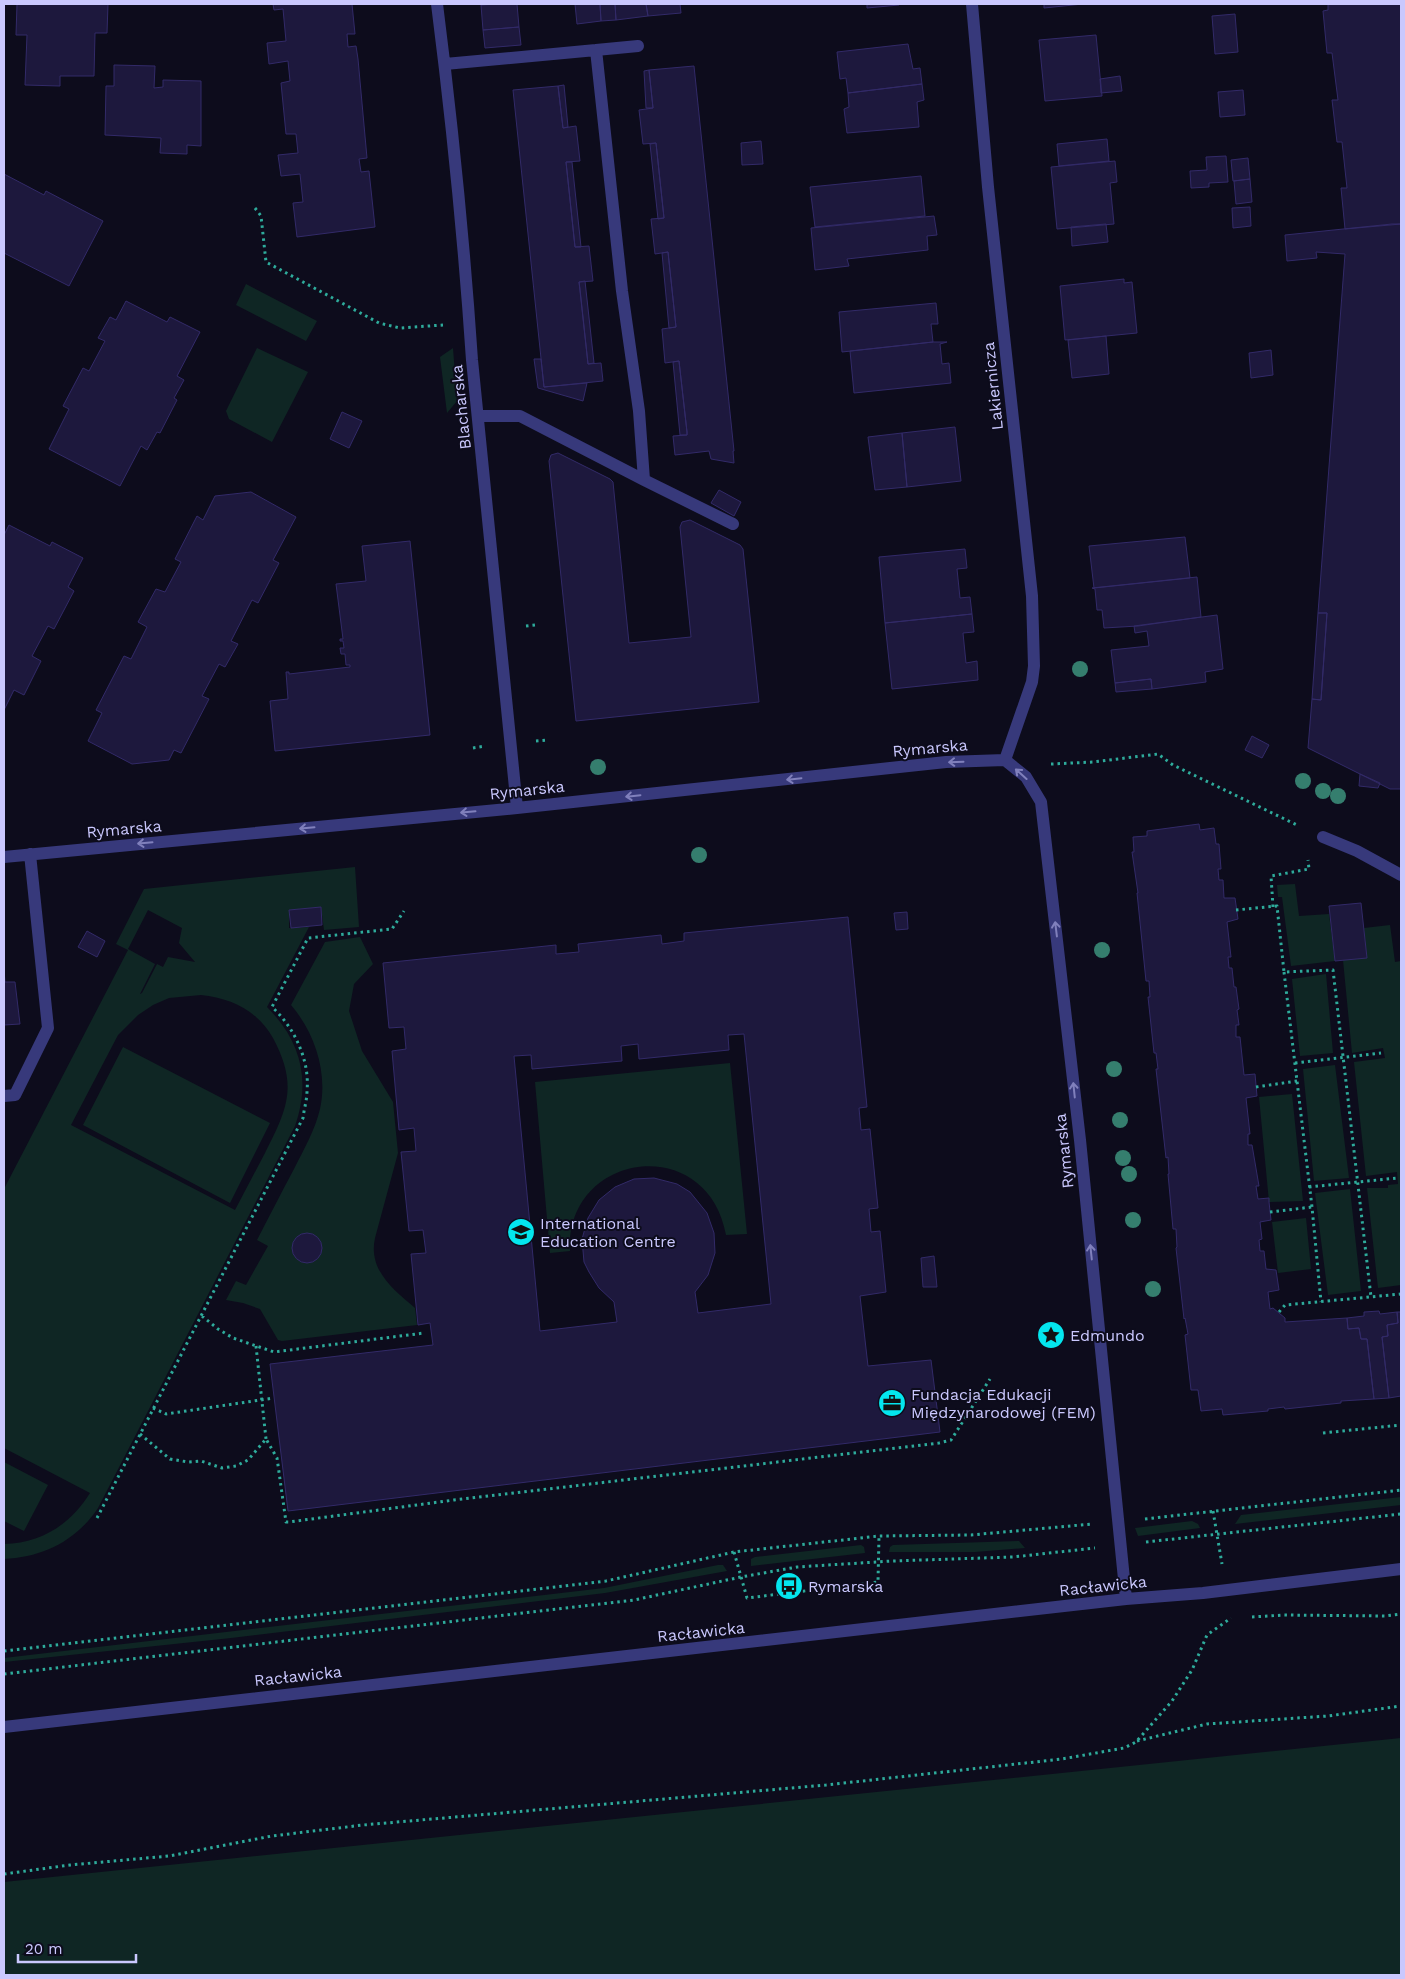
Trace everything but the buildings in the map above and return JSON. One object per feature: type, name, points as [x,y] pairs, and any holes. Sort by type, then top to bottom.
[{"type":"street","name":"Blacharska","points":[[437,4],[445,64],[517,808]]},
{"type":"street","name":"Lakiernicza","points":[[972,4],[988,187],[1032,596],[1034,666],[1032,682],[1004,760]]},
{"type":"street","points":[[445,64],[638,46]]},
{"type":"street","points":[[596,50],[621,282],[639,411],[644,480]]},
{"type":"street","points":[[478,416],[520,416],[733,524]]},
{"type":"street","name":"Rymarska","points":[[4,857],[517,808],[946,762],[1004,760],[1026,777],[1041,802],[1096,1300],[1126,1599]]},
{"type":"street","points":[[1323,837],[1356,851],[1401,875]]},
{"type":"street","points":[[4,1096],[15,1095],[48,1028],[30,854]]},
{"type":"street","name":"Racławicka","points":[[4,1727],[1126,1599],[1203,1593],[1401,1569]]},
{"type":"path","points":[[255,208],[262,216],[266,262],[379,323],[400,328],[447,325]]},
{"type":"path","points":[[1004,760],[1042,764],[1084,762],[1158,754],[1173,765],[1301,826]]},
{"type":"path","points":[[1273,907],[1270,876],[1310,869],[1307,858]]},
{"type":"path","points":[[1236,910],[1277,906],[1312,1207],[1321,1302]]},
{"type":"path","points":[[97,1518],[302,1118],[308,1090],[302,1051],[285,1022],[272,1007],[308,938],[392,929],[404,911]]},
{"type":"path","points":[[1284,972],[1333,970],[1371,1297]]},
{"type":"path","points":[[1295,1064],[1381,1053]]},
{"type":"path","points":[[1256,1087],[1297,1081]]},
{"type":"path","points":[[1309,1187],[1397,1178]]},
{"type":"path","points":[[1270,1212],[1312,1207]]},
{"type":"path","points":[[1279,1312],[1285,1305],[1401,1294]]},
{"type":"path","points":[[202,1316],[224,1333],[274,1352],[424,1333]]},
{"type":"path","points":[[256,1346],[266,1439],[277,1458],[286,1522],[938,1443],[951,1440],[990,1380]]},
{"type":"path","points":[[153,1408],[166,1414],[274,1398]]},
{"type":"path","points":[[1323,1433],[1401,1426]]},
{"type":"path","points":[[140,1434],[170,1459],[188,1462],[201,1460],[222,1468],[236,1466],[248,1460],[266,1439]]},
{"type":"path","points":[[1144,1519],[1401,1490]]},
{"type":"path","points":[[1213,1510],[1223,1568]]},
{"type":"path","points":[[4,1674],[634,1600],[797,1567],[1013,1557],[1401,1514]]},
{"type":"path","points":[[4,1651],[606,1581],[734,1552],[879,1536],[971,1535],[1098,1524]]},
{"type":"path","points":[[734,1552],[747,1598],[878,1582],[879,1536]]},
{"type":"path","points":[[1249,1617],[1284,1615],[1385,1616],[1401,1614]]},
{"type":"path","points":[[1136,1742],[1177,1693],[1192,1670],[1207,1635],[1231,1618],[1240,1617]]},
{"type":"path","points":[[4,1874],[70,1865],[169,1856],[272,1836],[363,1825],[826,1785],[1062,1759],[1124,1748],[1136,1742],[1207,1724],[1328,1716],[1401,1706]]},
{"type":"green space","points":[[246,284],[317,321],[306,341],[236,305]]},
{"type":"green space","points":[[257,348],[308,372],[272,442],[229,419],[226,411]]},
{"type":"green space","points":[[453,348],[457,401],[447,413],[440,357]]},
{"type":"green space","points":[[355,867],[359,927],[324,930],[321,907],[289,910],[289,928],[309,927],[267,1007],[288,1033],[300,1062],[302,1093],[295,1126],[98,1508],[80,1530],[57,1545],[32,1555],[4,1559],[4,1544],[30,1540],[53,1530],[73,1514],[90,1493],[4,1448],[4,1189],[128,950],[116,944],[144,889]],"holes":[[[148,910],[182,928],[179,943],[195,962],[168,957],[163,967],[157,964],[140,994],[155,964],[128,949]],[[201,995],[223,999],[252,1013],[260,1020],[273,1038],[286,1069],[287,1096],[279,1123],[235,1210],[71,1125],[118,1035],[138,1015],[153,1005],[169,998]]]},
{"type":"green space","points":[[1295,884],[1299,916],[1329,914],[1335,961],[1291,966],[1282,897],[1278,897],[1277,885]]},
{"type":"green space","points":[[1390,925],[1395,962],[1401,961],[1401,1285],[1378,1288],[1367,1188],[1388,1188],[1388,1185],[1398,1184],[1397,1172],[1366,1176],[1354,1062],[1385,1058],[1383,1048],[1352,1053],[1343,960],[1367,957],[1364,928]]},
{"type":"green space","points":[[360,937],[373,964],[354,984],[349,1011],[362,1051],[393,1102],[398,1153],[375,1238],[375,1260],[384,1278],[398,1294],[415,1308],[417,1325],[282,1341],[278,1340],[260,1309],[226,1300],[236,1281],[246,1285],[268,1246],[257,1240],[309,1139],[320,1109],[322,1095],[321,1068],[307,1028],[291,1005],[325,942]]},
{"type":"green space","points":[[1326,974],[1333,1053],[1300,1056],[1292,979]]},
{"type":"green space","points":[[123,1047],[270,1123],[230,1203],[83,1125]]},
{"type":"green space","points":[[730,1063],[747,1234],[726,1235],[714,1202],[693,1180],[667,1168],[639,1167],[612,1175],[590,1192],[574,1218],[570,1251],[550,1253],[535,1082]]},
{"type":"green space","points":[[1335,1065],[1349,1178],[1314,1181],[1303,1069]]},
{"type":"green space","points":[[1292,1094],[1303,1201],[1269,1202],[1259,1097]]},
{"type":"green space","points":[[1350,1189],[1361,1291],[1328,1295],[1315,1193]]},
{"type":"green space","points":[[1306,1218],[1311,1269],[1278,1273],[1272,1222]]},
{"type":"green space","points":[[4,1462],[48,1485],[24,1531],[4,1521]]},
{"type":"green space","points":[[1401,1497],[1401,1505],[1235,1524],[1241,1515]]},
{"type":"green space","points":[[1192,1521],[1198,1524],[1200,1528],[1138,1536],[1135,1528]]},
{"type":"green space","points":[[1019,1541],[1025,1548],[975,1552],[889,1552],[890,1547],[893,1545]]},
{"type":"green space","points":[[861,1545],[864,1547],[865,1553],[751,1566],[751,1559],[755,1557]]},
{"type":"green space","points":[[723,1565],[727,1571],[605,1593],[231,1638],[4,1662],[4,1658],[604,1588]]},
{"type":"green space","points":[[1401,1738],[1401,1975],[4,1975],[4,1882]]},
{"type":"place","name":"International Education Centre","points":[[521,1232]]},
{"type":"place","name":"Edmundo","points":[[1051,1335]]},
{"type":"place","name":"Fundacja Edukacji Międzynarodowej (FEM)","points":[[892,1403]]},
{"type":"place","name":"Rymarska","points":[[789,1586]]}]
